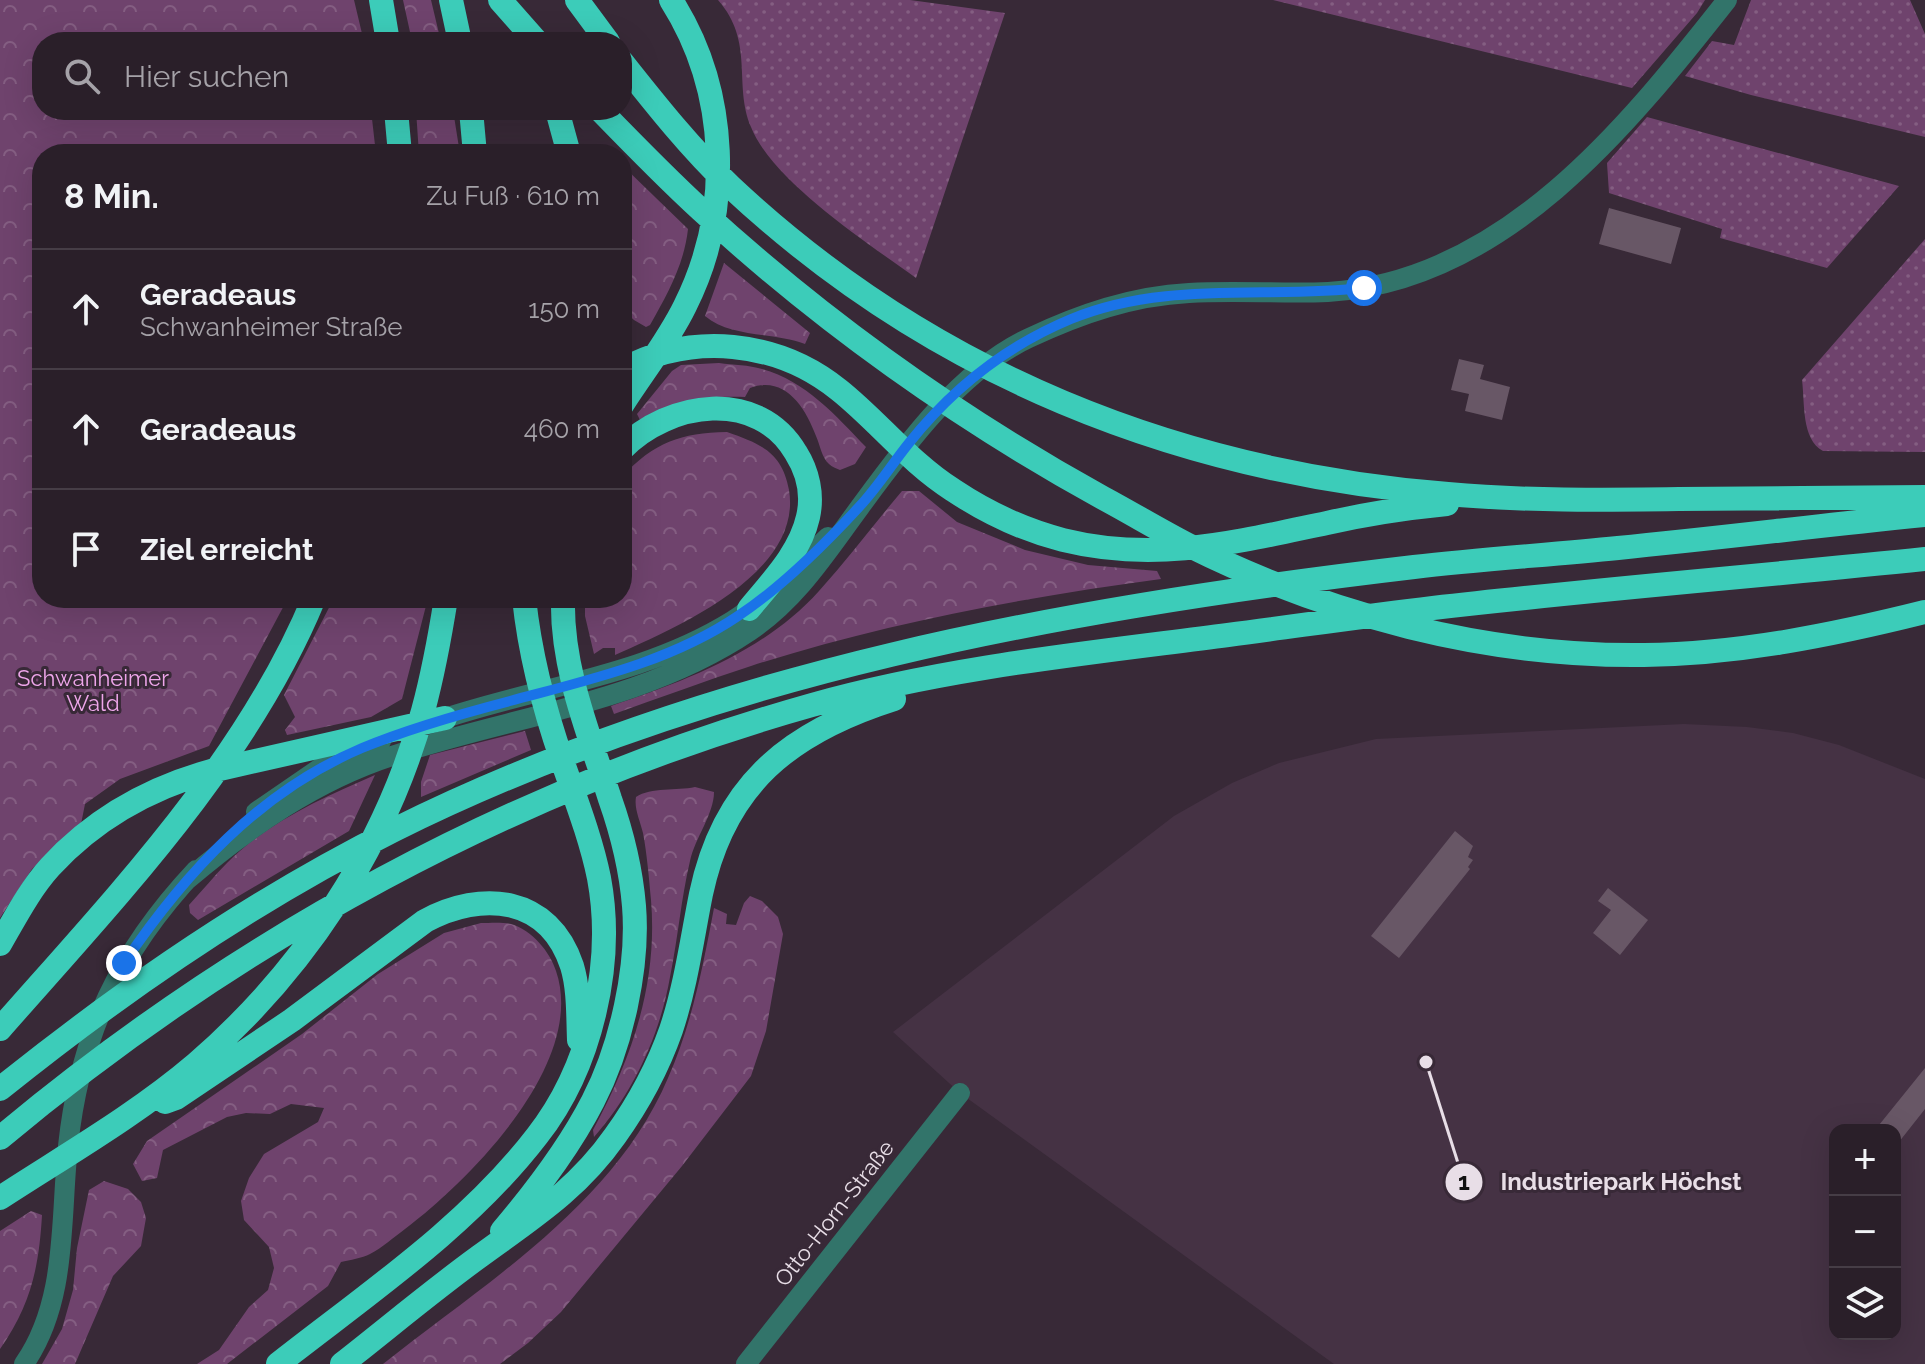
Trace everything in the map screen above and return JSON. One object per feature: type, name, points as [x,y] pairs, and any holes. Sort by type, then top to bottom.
[{"type":"highway","points":[[381,0],[386,32]]},
{"type":"highway","points":[[451,0],[458,32]]},
{"type":"highway","points":[[500,0],[524,32]]},
{"type":"highway","points":[[577,0],[601,32]]},
{"type":"highway","points":[[632,389],[685,307],[698,278],[711,234],[717,194],[718,143],[709,89],[701,62],[671,0]]},
{"type":"highway","points":[[632,75],[677,131],[731,187],[838,277],[930,337],[1000,375],[1110,423],[1254,465],[1397,489],[1501,498],[1606,500],[1925,497]]},
{"type":"highway","points":[[397,120],[399,144]]},
{"type":"highway","points":[[472,120],[474,144]]},
{"type":"highway","points":[[560,120],[566,144]]},
{"type":"highway","points":[[610,120],[694,204],[814,307],[931,393],[1034,459],[1220,559],[1335,605],[1393,623],[1461,638],[1570,651],[1642,655],[1708,652],[1855,629],[1925,612]]},
{"type":"highway","points":[[632,366],[663,353],[700,346],[730,346],[768,353],[791,362],[836,388],[934,476],[991,513],[1050,536],[1113,549],[1196,549],[1403,509],[1501,498]]},
{"type":"highway","points":[[632,440],[659,423],[687,412],[718,407],[761,418],[785,436],[807,475],[808,517],[799,543],[749,609]]},
{"type":"highway","points":[[0,1089],[130,988],[219,928],[349,853],[539,765],[670,717],[756,691],[989,631],[1217,593],[1418,566],[1622,548],[1925,515]]},
{"type":"highway","points":[[0,1138],[124,1040],[247,957],[364,888],[487,826],[619,769],[774,717],[884,689],[1003,667],[1431,608],[1925,559]]},
{"type":"highway","points":[[0,1029],[104,910],[219,765],[269,691],[310,608]]},
{"type":"highway","points":[[0,1198],[129,1114],[196,1064],[288,971],[327,918],[356,871],[381,821],[414,741],[444,608]]},
{"type":"highway","points":[[278,1364],[477,1202],[538,1135],[571,1078],[590,1027],[599,989],[603,946],[603,910],[598,876],[534,666],[525,608]]},
{"type":"highway","points":[[481,1255],[532,1195],[594,1100],[613,1051],[631,974],[634,907],[622,838],[567,658],[564,608]]},
{"type":"highway","points":[[342,1364],[481,1255],[521,1229],[572,1186],[614,1138],[645,1089],[676,1013],[714,847],[730,812],[753,780],[801,740],[858,712],[1003,667]]},
{"type":"highway","points":[[0,944],[49,868],[77,841],[142,796],[177,780],[445,718]]},
{"type":"highway","points":[[129,1114],[176,1098],[215,1073],[425,921],[449,909],[480,901],[522,909],[543,922],[562,945],[575,979],[579,1056]]},
{"type":"street","points":[[187,880],[242,834],[276,812],[360,768],[435,743],[639,686],[713,654],[773,614],[801,587],[860,506],[948,399],[1021,342],[1090,312],[1142,299],[1188,293],[1330,292],[1364,288],[1455,259],[1513,222],[1576,171],[1655,90],[1727,0]]},
{"type":"street","points":[[24,1364],[38,1340],[54,1294],[68,1145],[94,1023],[124,963],[163,905],[187,880],[243,823],[278,795],[323,766],[362,747],[445,718],[630,668],[695,640],[749,609],[769,593],[860,506]]},
{"type":"street","name":"Otto-Horn-Straße","points":[[746,1364],[960,1093]]},
{"type":"shaded area","points":[[1684,724],[1793,733],[1839,745],[1925,779],[1925,1364],[1334,1364],[960,1093],[893,1032],[1174,816],[1232,783],[1279,763],[1376,739]]},
{"type":"green space","name":"Schwanheimer Wald","points":[[0,0],[354,0],[362,32],[32,32],[32,120],[372,120],[375,144],[32,144],[32,608],[283,608],[209,746],[120,779],[85,804],[81,824],[32,869],[0,918]]},
{"type":"green space","points":[[403,0],[431,0],[439,32],[410,32]]},
{"type":"green space","points":[[718,0],[910,0],[1005,13],[916,278],[800,190],[762,148],[746,111],[736,32]]},
{"type":"green space","points":[[1273,0],[1705,0],[1632,88]]},
{"type":"green space","points":[[1751,0],[1910,0],[1925,34],[1925,137],[1685,76],[1712,41],[1734,45]]},
{"type":"green space","points":[[1647,117],[1899,186],[1827,268],[1720,238],[1722,229],[1609,193],[1607,163]]},
{"type":"green space","points":[[417,120],[455,120],[458,144],[418,144]]},
{"type":"green space","points":[[632,175],[688,229],[674,279],[650,325],[646,327],[634,320]]},
{"type":"green space","points":[[1925,239],[1925,452],[1823,451],[1807,429],[1802,380]]},
{"type":"green space","points":[[724,263],[810,333],[805,344],[727,328],[705,316]]},
{"type":"green space","points":[[719,363],[762,369],[806,391],[866,447],[855,464],[840,470],[829,464],[799,404],[792,396],[773,386],[750,388],[745,397],[717,397],[678,404],[640,420],[637,414],[672,371],[681,365]]},
{"type":"green space","points":[[727,432],[760,446],[775,458],[786,477],[789,490],[788,520],[776,547],[756,572],[700,613],[615,655],[615,648],[603,648],[594,654],[585,608],[632,608],[632,467],[645,455],[669,442]]},
{"type":"green space","points":[[902,491],[919,491],[957,522],[1025,550],[1088,565],[1157,571],[1161,579],[1006,603],[851,637],[751,666],[614,714],[611,706],[723,662],[774,631],[819,591]]},
{"type":"green space","points":[[329,608],[425,608],[402,699],[371,717],[287,735],[285,730],[295,717],[284,695]]},
{"type":"green space","points":[[525,731],[531,750],[421,797],[421,782],[430,755]]},
{"type":"green space","points":[[375,775],[349,831],[198,920],[190,913],[189,905],[213,878],[260,835],[316,802]]},
{"type":"green space","points":[[695,787],[714,792],[713,800],[690,861],[670,977],[659,1020],[633,1082],[594,1137],[593,1130],[620,1075],[639,1019],[650,961],[651,900],[646,849],[636,797],[657,790]]},
{"type":"green space","points":[[750,896],[762,901],[778,917],[783,934],[766,1031],[751,1076],[682,1166],[561,1312],[500,1364],[383,1364],[544,1238],[615,1165],[644,1123],[676,1058],[696,994],[714,908],[727,914],[726,924],[736,925]]},
{"type":"green space","points":[[481,923],[511,924],[526,931],[545,949],[556,971],[561,1006],[555,1043],[539,1079],[517,1115],[461,1180],[405,1229],[370,1254],[341,1262],[328,1286],[227,1364],[197,1364],[219,1350],[249,1307],[268,1290],[274,1268],[269,1247],[244,1220],[241,1201],[249,1178],[264,1154],[318,1122],[324,1108],[291,1104],[270,1114],[246,1113],[227,1117],[163,1150],[157,1178],[142,1181],[133,1164],[147,1141],[302,1034],[378,974],[444,933]]},
{"type":"green space","points":[[104,1181],[128,1189],[141,1202],[146,1218],[141,1246],[113,1276],[75,1364],[42,1364],[62,1329],[73,1290],[77,1248],[89,1190]]},
{"type":"green space","points":[[31,1211],[42,1215],[36,1269],[19,1317],[0,1349],[0,1231]]},
{"type":"building","points":[[1609,208],[1681,228],[1671,264],[1599,244]]},
{"type":"building","points":[[1459,359],[1484,365],[1480,379],[1510,387],[1502,420],[1465,411],[1469,394],[1451,390]]},
{"type":"building","points":[[1455,831],[1473,846],[1468,857],[1473,860],[1468,867],[1470,869],[1399,958],[1371,936]]},
{"type":"building","points":[[1608,888],[1648,920],[1620,955],[1593,933],[1611,910],[1598,901]]},
{"type":"building","points":[[1925,1068],[1925,1109],[1901,1139],[1901,1124],[1880,1124]]},
{"type":"place","name":"Industriepark Höchst","points":[[1426,1062]]},
{"type":"route","points":[[124,963],[163,905],[217,847],[278,795],[323,766],[362,747],[445,718],[640,664],[719,628],[749,609],[860,506],[948,399],[1021,342],[1090,312],[1142,299],[1188,293],[1330,292],[1364,288]]}]
